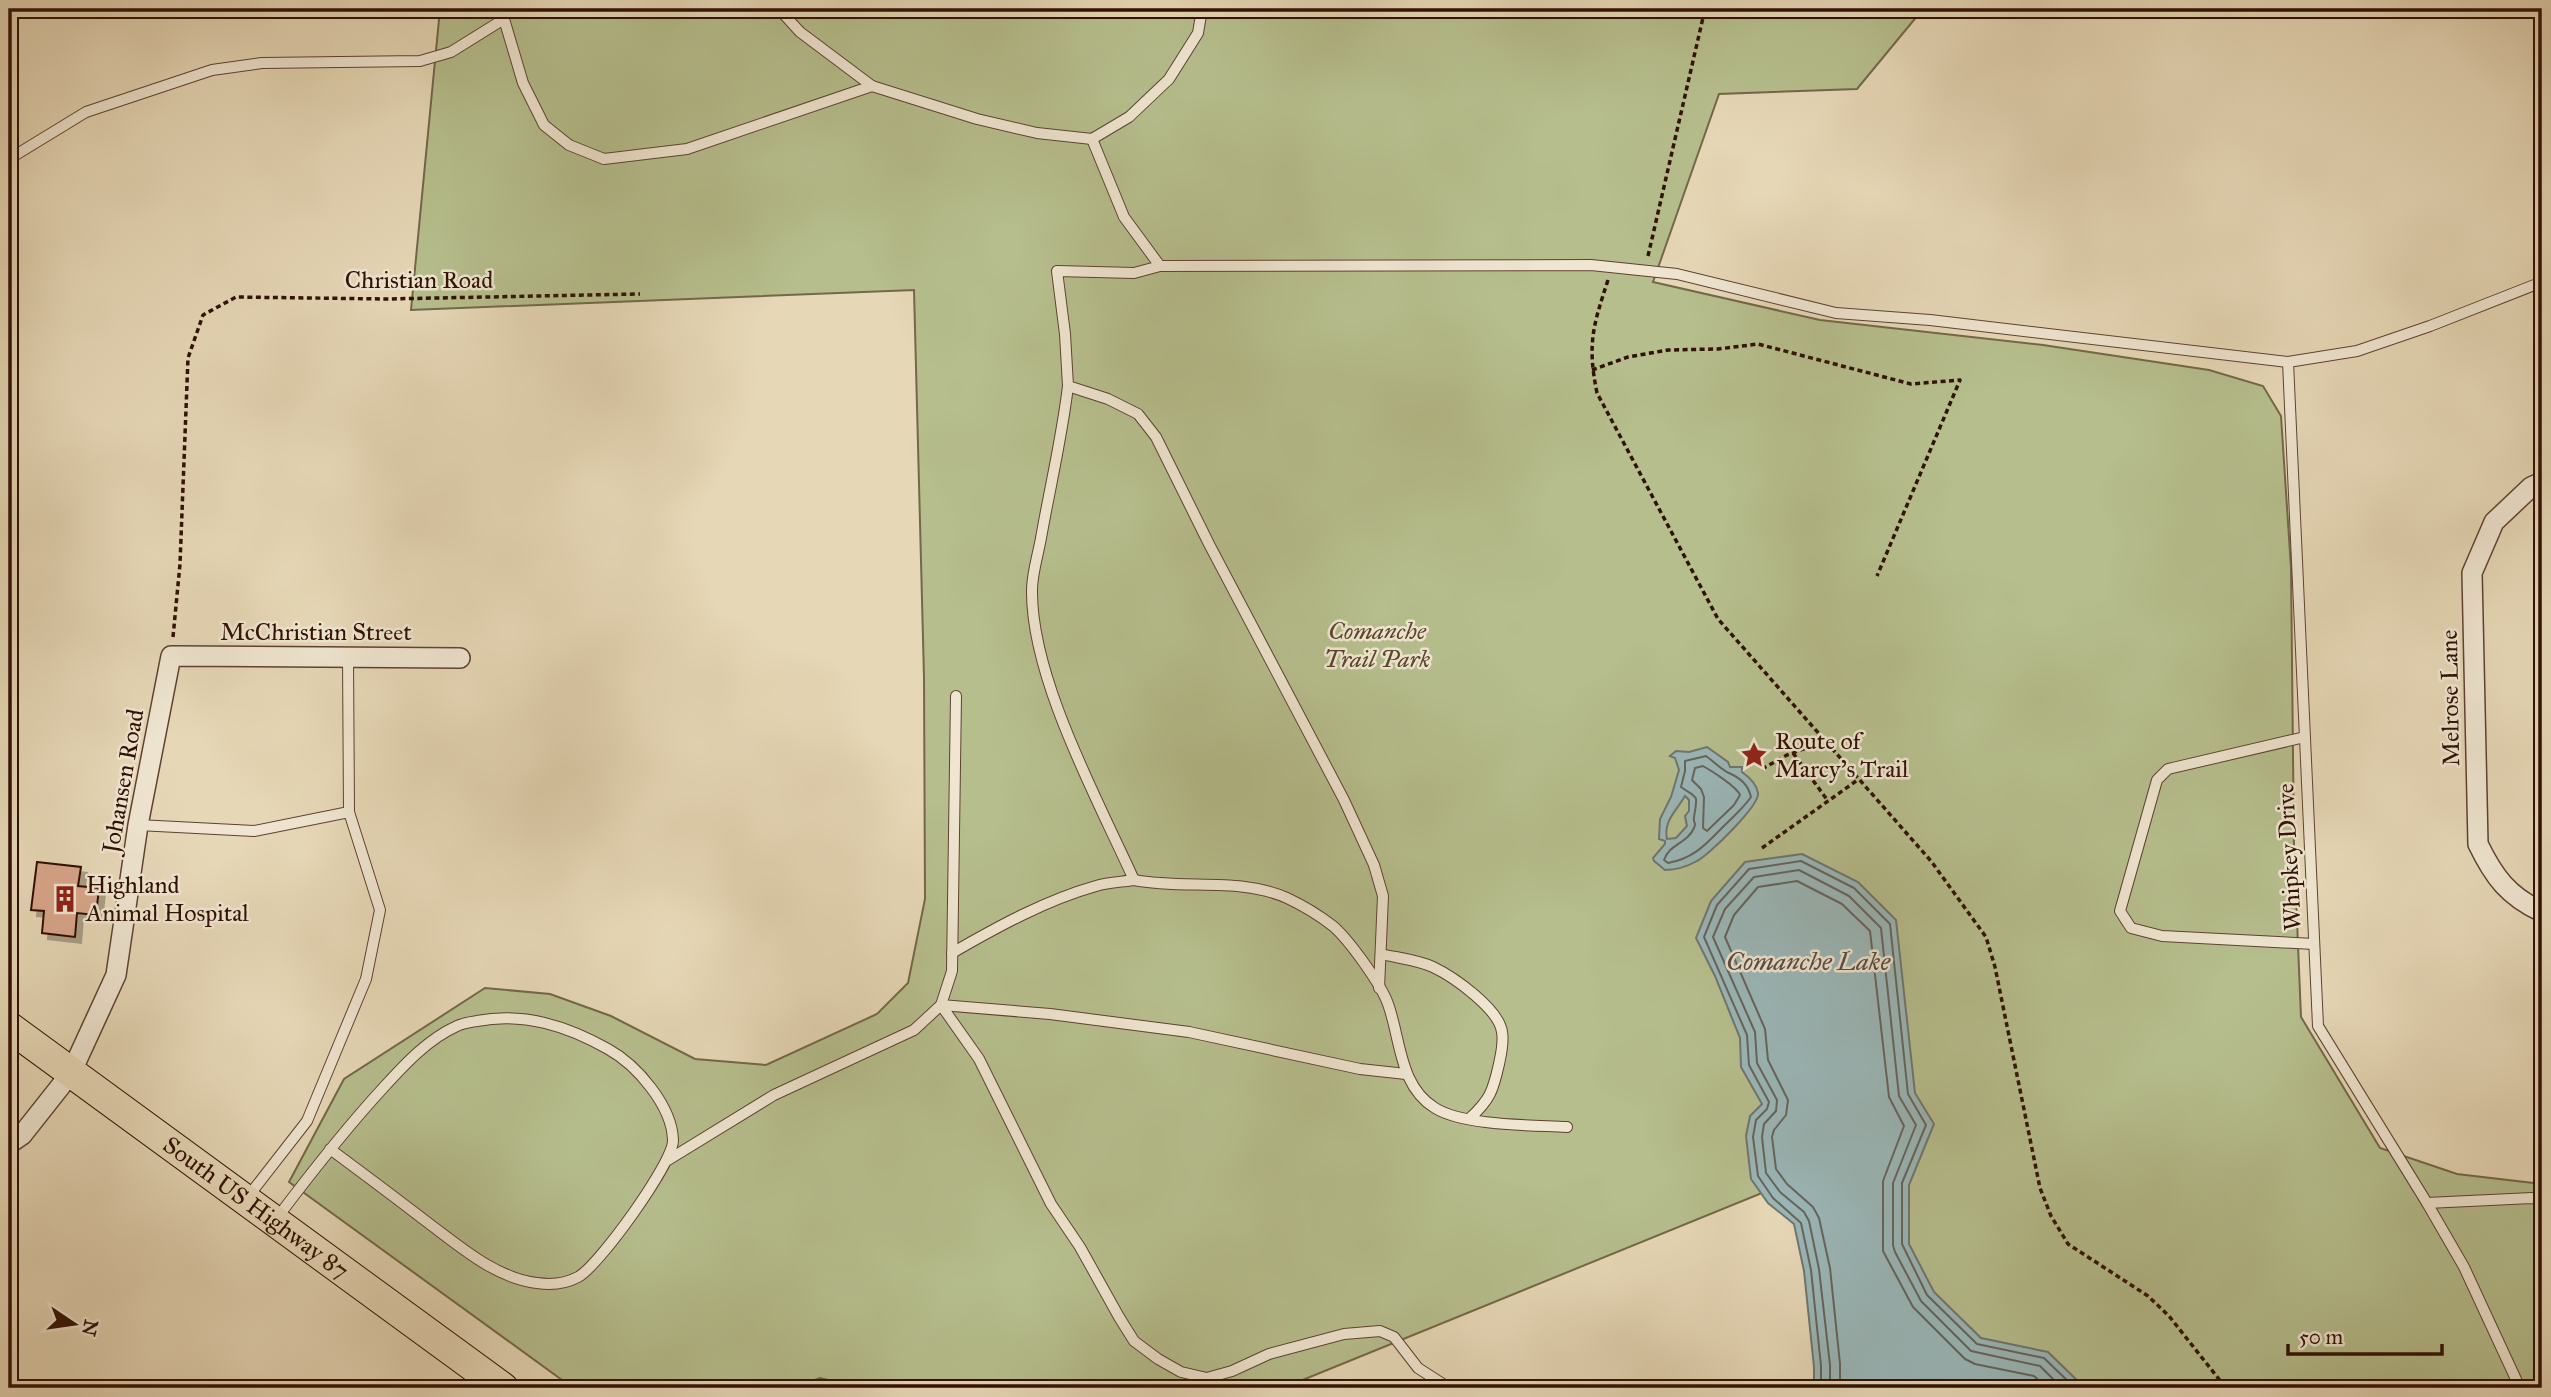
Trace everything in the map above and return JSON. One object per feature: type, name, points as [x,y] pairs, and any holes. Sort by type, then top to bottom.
[{"type":"main road","name":"South US Highway 87","points":[[9,1027],[503,1388]]},
{"type":"street","name":"Melrose Lane","points":[[2542,482],[2531,487],[2494,522],[2472,573],[2478,844],[2493,873],[2523,903],[2542,912]]},
{"type":"street","name":"McChristian Street","points":[[171,656],[460,658]]},
{"type":"street","name":"Johansen Road","points":[[9,1144],[22,1135],[71,1073],[116,975],[138,825],[171,656]]},
{"type":"lane","points":[[497,9],[504,19],[523,83],[544,125],[569,145],[604,159],[687,149],[872,86]]},
{"type":"lane","points":[[779,9],[800,32],[872,86],[977,119],[1037,133],[1092,139],[1129,117],[1169,79],[1198,33],[1202,9]]},
{"type":"lane","points":[[9,159],[86,112],[212,70],[262,63],[420,61],[451,52],[504,19]]},
{"type":"lane","points":[[1092,139],[1124,217],[1160,266]]},
{"type":"lane","points":[[1134,880],[1069,736],[1034,625],[1032,588],[1064,424],[1068,386],[1057,271],[1134,273],[1160,266],[1591,265],[1677,274],[1836,313],[1930,320],[2288,362],[2357,351],[2542,282]]},
{"type":"lane","name":"Whipkey Drive","points":[[2288,362],[2318,1026],[2464,1267],[2520,1388]]},
{"type":"lane","points":[[1068,386],[1108,399],[1138,414],[1156,437],[1209,544],[1344,800],[1374,865],[1383,896],[1379,988]]},
{"type":"lane","points":[[246,1200],[307,1121],[366,979],[380,910],[349,813],[348,656]]},
{"type":"lane","points":[[667,1160],[774,1096],[914,1030],[941,1004],[952,971],[953,953],[956,696]]},
{"type":"lane","points":[[2305,737],[2168,769],[2157,780],[2120,911],[2131,928],[2162,936],[2314,944]]},
{"type":"lane","points":[[138,825],[254,831],[349,813]]},
{"type":"lane","points":[[953,953],[1045,906],[1097,885],[1134,880],[1162,885],[1254,887],[1288,899],[1333,926],[1361,959],[1388,1002],[1406,1074],[1420,1096],[1436,1109],[1469,1119],[1567,1127]]},
{"type":"lane","points":[[1381,954],[1432,966],[1478,998],[1495,1016],[1502,1030],[1502,1049],[1493,1090],[1486,1104],[1469,1119]]},
{"type":"lane","points":[[941,1004],[1050,1014],[1189,1032],[1360,1069],[1406,1074]]},
{"type":"lane","points":[[941,1004],[979,1059],[1051,1205],[1080,1247],[1134,1341],[1181,1372],[1207,1378],[1232,1371],[1269,1354],[1344,1334],[1380,1331],[1394,1337],[1418,1368],[1449,1388]]},
{"type":"lane","points":[[275,1221],[330,1149],[397,1073],[426,1045],[458,1025],[497,1017],[539,1020],[591,1040],[620,1056],[645,1080],[670,1120],[674,1144],[664,1169],[605,1251],[580,1277],[556,1285],[507,1276],[471,1254],[330,1149]]},
{"type":"lane","points":[[2427,1203],[2532,1198],[2542,1201]]},
{"type":"lane","points":[[1598,1388],[1638,1388]]},
{"type":"path","points":[[1645,271],[1705,9]]},
{"type":"path","points":[[1612,267],[1593,326],[1590,362],[1597,393],[1718,620],[1931,861],[1986,937],[1995,967],[2040,1188],[2051,1216],[2068,1244],[2148,1296],[2169,1316],[2226,1388]]},
{"type":"path","name":"Christian Road","points":[[171,656],[180,564],[188,358],[203,315],[236,297],[386,299],[640,294]]},
{"type":"path","points":[[1592,370],[1628,357],[1668,350],[1718,349],[1758,344],[1911,384],[1960,380],[1877,576]]},
{"type":"path","points":[[1762,769],[1825,741]]},
{"type":"path","points":[[1793,753],[1828,801]]},
{"type":"path","points":[[1762,848],[1859,779]]},
{"type":"green space","name":"Comanche Trail Park","points":[[440,9],[1923,9],[1857,89],[1719,94],[1653,282],[1820,320],[2043,345],[2209,370],[2263,386],[2281,416],[2291,568],[2294,848],[2301,1017],[2380,1148],[2457,1174],[2542,1184],[2542,1388],[2021,1388],[1811,1173],[1283,1388],[861,1388],[820,1378],[793,1388],[573,1388],[289,1182],[344,1079],[485,988],[550,994],[611,1016],[695,1059],[766,1065],[877,1014],[908,983],[925,899],[924,677],[914,290],[411,310]]},
{"type":"water","points":[[1707,747],[1728,762],[1730,767],[1742,767],[1742,772],[1752,781],[1758,793],[1743,818],[1703,857],[1686,866],[1665,870],[1653,858],[1665,844],[1665,841],[1659,839],[1660,819],[1671,797],[1679,770],[1675,758],[1670,756],[1676,751],[1689,752]],"holes":[[[1685,796],[1689,800],[1689,811],[1685,816],[1687,826],[1676,838],[1667,839],[1667,827],[1672,816]]]},
{"type":"water","name":"Comanche Lake","points":[[1802,854],[1858,882],[1896,920],[1915,1093],[1934,1124],[1909,1185],[1909,1244],[1934,1292],[1981,1338],[2048,1352],[2085,1388],[1814,1388],[1804,1271],[1794,1224],[1768,1203],[1751,1179],[1746,1136],[1750,1116],[1762,1104],[1741,1067],[1740,1038],[1696,938],[1711,901],[1745,862]]},
{"type":"building","name":"Highland Animal Hospital","points":[[37,862],[81,867],[78,886],[99,888],[96,915],[77,913],[75,937],[42,933],[44,911],[31,910]]},
{"type":"place","name":"Route of Marcy's Trail","points":[[1754,755]]},
{"type":"place","name":"Highland Animal Hospital","points":[[65,899]]}]
